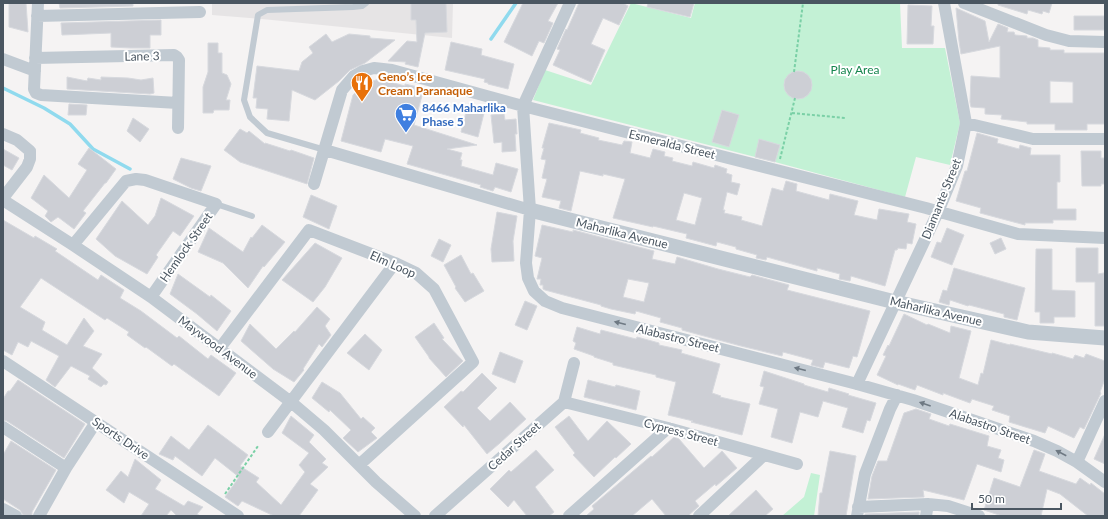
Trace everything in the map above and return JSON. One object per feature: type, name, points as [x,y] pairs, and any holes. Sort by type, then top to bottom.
[{"type":"street","points":[[38,3],[34,89],[36,93],[42,95],[178,103]]},
{"type":"street","name":"Alabastro Street","points":[[570,3],[523,106],[530,210],[526,263],[528,278],[534,291],[545,301],[562,308],[897,395],[1034,440],[1077,462],[1105,482]]},
{"type":"street","name":"Diamante Street","points":[[857,384],[938,212],[957,166],[966,123],[944,3]]},
{"type":"street","points":[[964,3],[1046,35],[1069,42],[1105,42]]},
{"type":"street","points":[[37,16],[200,12]]},
{"type":"street","name":"Lane 3","points":[[35,58],[174,55],[179,60],[178,128]]},
{"type":"street","points":[[3,59],[35,71]]},
{"type":"street","name":"Esmeralda Street","points":[[314,184],[342,90],[354,76],[363,71],[374,68],[392,70],[523,106],[938,212],[1018,234],[1105,238]]},
{"type":"street","points":[[966,123],[1034,139],[1105,139]]},
{"type":"street","points":[[3,134],[16,140],[30,151],[30,159],[27,167],[3,199]]},
{"type":"street","name":"Maharlika Avenue","points":[[325,150],[530,210],[895,302],[1028,332],[1105,338]]},
{"type":"street","name":"Hemlock Street","points":[[74,245],[126,181],[136,179],[144,180],[216,204],[151,297]]},
{"type":"street","name":"Maywood Avenue","points":[[3,199],[151,297],[291,402],[324,430],[376,482],[415,516]]},
{"type":"street","name":"Elm Loop","points":[[220,348],[309,230],[395,263],[416,273],[434,289],[473,362],[359,465]]},
{"type":"street","points":[[268,432],[395,263]]},
{"type":"street","name":"Sports Drive","points":[[3,361],[238,516]]},
{"type":"street","points":[[564,402],[574,363]]},
{"type":"street","points":[[897,395],[890,409],[865,474],[858,511],[928,504],[948,506],[979,516]]},
{"type":"street","name":"Cypress Street","points":[[564,402],[668,428],[797,464]]},
{"type":"street","name":"Cedar Street","points":[[435,516],[564,402]]},
{"type":"street","points":[[1077,462],[1105,402]]},
{"type":"street","points":[[39,516],[66,468],[96,422]]},
{"type":"street","points":[[3,427],[66,468]]},
{"type":"street","points":[[569,516],[668,428]]},
{"type":"street","points":[[699,516],[764,455]]},
{"type":"street","points":[[926,516],[928,504]]},
{"type":"street","points":[[3,509],[16,516]]},
{"type":"lane","name":"Maharlika Avenue","points":[[325,150],[267,133],[250,117],[244,100],[258,15],[267,10],[353,7],[362,6],[366,3]]},
{"type":"lane","points":[[216,204],[252,216]]},
{"type":"path","points":[[794,72],[803,3]]},
{"type":"path","points":[[778,171],[795,98]]},
{"type":"path","points":[[792,113],[845,118]]},
{"type":"path","points":[[219,503],[258,446]]},
{"type":"shaded area","points":[[212,3],[453,3],[452,38],[212,15]]},
{"type":"green space","name":"Play Area","points":[[631,3],[691,18],[695,3],[900,3],[902,48],[945,48],[960,123],[950,165],[916,157],[905,197],[533,100],[545,70],[591,85]]},
{"type":"green space","points":[[811,473],[820,475],[814,516],[782,516],[804,497]]},
{"type":"building","points":[[9,3],[26,3],[28,32],[9,27]]},
{"type":"building","points":[[59,3],[133,3],[133,6],[60,8]]},
{"type":"building","points":[[411,3],[446,3],[447,32],[425,33],[418,67],[405,64],[406,62],[388,61],[407,41],[417,42],[416,20],[411,20]]},
{"type":"building","points":[[523,3],[558,3],[548,21],[553,23],[544,43],[539,41],[532,56],[504,42]]},
{"type":"building","points":[[579,3],[623,3],[628,6],[619,25],[603,18],[591,44],[605,50],[591,82],[553,65],[560,50],[557,49]]},
{"type":"building","points":[[648,3],[694,3],[690,17],[647,7]]},
{"type":"building","points":[[998,3],[1052,3],[1049,13],[1043,11],[1042,14],[1028,10],[1027,14],[998,5]]},
{"type":"building","points":[[908,5],[932,6],[931,26],[934,26],[933,44],[907,44]]},
{"type":"building","points":[[956,8],[985,21],[989,42],[998,24],[1008,28],[1007,32],[1014,32],[1015,35],[1027,36],[1027,38],[1038,40],[1038,47],[1050,48],[1050,50],[1064,50],[1064,53],[1105,53],[1105,124],[1087,124],[1087,130],[1055,130],[1055,124],[1027,124],[1027,122],[1001,119],[1002,115],[985,114],[985,108],[971,107],[971,76],[1000,78],[1000,46],[961,54]],"holes":[[[1050,81],[1073,82],[1073,103],[1050,103]]]},
{"type":"building","points":[[1074,16],[1105,16],[1105,30],[1074,30]]},
{"type":"building","points":[[161,20],[161,35],[150,35],[150,48],[111,47],[111,33],[62,35],[61,23]]},
{"type":"building","points":[[326,34],[332,42],[349,34],[370,36],[370,38],[395,40],[365,63],[350,70],[315,100],[292,90],[289,121],[267,119],[268,109],[256,108],[257,98],[253,98],[257,66],[299,71],[302,62],[313,53],[309,47]]},
{"type":"building","points":[[451,42],[482,49],[481,55],[514,64],[508,89],[488,84],[484,82],[485,79],[445,70]]},
{"type":"building","points":[[208,43],[218,43],[218,53],[222,53],[222,73],[227,75],[231,84],[226,100],[230,100],[229,110],[214,110],[213,113],[203,113],[203,87],[208,72]]},
{"type":"building","points":[[798,71],[808,75],[812,85],[808,95],[798,99],[788,95],[784,85],[788,75]]},
{"type":"building","points":[[67,77],[87,81],[88,78],[101,80],[101,77],[141,80],[153,78],[154,93],[67,89]]},
{"type":"building","points":[[379,79],[405,86],[405,84],[418,87],[417,91],[423,92],[414,125],[477,145],[447,149],[462,153],[460,160],[462,160],[461,166],[493,175],[496,163],[518,169],[511,192],[495,187],[493,191],[480,187],[481,185],[407,164],[413,146],[385,139],[381,152],[341,141],[353,95],[364,84]]},
{"type":"building","points":[[69,104],[87,105],[86,115],[68,115]]},
{"type":"building","points":[[468,104],[485,109],[478,137],[461,132]]},
{"type":"building","points":[[722,110],[739,115],[729,147],[712,142]]},
{"type":"building","points":[[504,114],[505,120],[516,119],[516,151],[502,152],[502,142],[494,143],[491,115]]},
{"type":"building","points":[[133,118],[149,129],[140,142],[127,131]]},
{"type":"building","points":[[549,123],[581,130],[580,133],[599,138],[598,140],[622,145],[624,141],[632,142],[630,153],[650,158],[653,149],[665,152],[664,156],[673,158],[672,161],[692,166],[693,162],[714,168],[715,165],[727,169],[726,173],[732,175],[731,182],[740,184],[737,195],[727,192],[723,210],[725,210],[724,213],[742,217],[741,220],[762,226],[772,188],[783,191],[786,181],[797,184],[796,191],[829,200],[830,194],[858,201],[854,215],[877,220],[879,209],[909,214],[907,222],[916,224],[912,244],[907,243],[906,249],[898,248],[895,250],[885,286],[851,276],[850,281],[839,279],[840,274],[817,268],[817,271],[767,257],[766,260],[756,258],[757,255],[736,249],[736,247],[717,242],[716,246],[686,238],[687,234],[613,218],[625,179],[580,171],[571,211],[559,208],[561,201],[542,197],[547,179],[542,178],[546,160],[541,159],[544,148],[542,148]],"holes":[[[684,193],[702,198],[695,225],[676,220]]]},
{"type":"building","points":[[240,129],[247,133],[249,131],[265,144],[291,150],[314,158],[307,184],[240,162],[224,150]]},
{"type":"building","points":[[977,133],[998,139],[997,143],[1019,149],[1020,145],[1031,148],[1030,155],[1060,155],[1060,182],[1057,182],[1057,209],[1076,209],[1076,220],[1053,220],[1053,223],[1025,223],[1025,225],[980,213],[981,208],[956,201],[965,171],[967,171]]},
{"type":"building","points":[[759,139],[780,145],[775,162],[755,157]]},
{"type":"building","points":[[89,148],[116,169],[83,211],[86,213],[74,229],[58,217],[51,222],[45,216],[48,211],[31,198],[44,175],[69,198],[87,170],[78,164]]},
{"type":"building","points":[[3,149],[19,158],[12,170],[3,165]]},
{"type":"building","points":[[1081,151],[1101,151],[1101,158],[1105,158],[1105,184],[1101,184],[1101,186],[1082,186]]},
{"type":"building","points":[[181,158],[211,166],[201,191],[173,179]]},
{"type":"building","points":[[311,195],[337,206],[329,229],[303,217]]},
{"type":"building","points":[[161,198],[194,216],[180,236],[173,231],[156,255],[158,257],[147,274],[115,256],[96,239],[122,201],[148,225],[155,216]]},
{"type":"building","points":[[497,212],[517,216],[513,241],[514,261],[492,262],[491,249]]},
{"type":"building","points":[[3,220],[57,249],[55,251],[98,280],[101,275],[124,290],[120,298],[141,311],[177,338],[179,336],[208,359],[211,355],[236,373],[219,396],[174,364],[172,366],[146,347],[145,348],[127,335],[129,332],[107,318],[105,320],[41,278],[20,307],[45,322],[42,330],[67,345],[84,318],[94,331],[83,346],[102,354],[92,368],[108,382],[106,385],[104,384],[101,387],[88,379],[90,376],[71,366],[55,387],[46,380],[59,356],[31,341],[28,347],[18,342],[12,355],[3,350]]},
{"type":"building","points":[[262,225],[285,242],[264,267],[263,266],[248,288],[223,263],[198,252],[209,228],[243,252],[251,237],[252,238]]},
{"type":"building","points":[[542,225],[573,232],[573,230],[654,251],[652,259],[675,264],[677,257],[750,277],[752,275],[789,285],[787,290],[870,311],[857,357],[853,356],[849,368],[825,362],[823,368],[811,365],[813,360],[783,352],[782,356],[741,346],[682,330],[682,328],[660,322],[661,318],[636,311],[635,314],[611,309],[545,290],[543,289],[543,285],[540,285],[541,279],[537,279],[542,258],[535,256]],"holes":[[[628,279],[649,283],[644,302],[623,297]]]},
{"type":"building","points":[[947,228],[964,235],[952,265],[931,257],[937,242],[941,243]]},
{"type":"building","points":[[1001,238],[1006,249],[995,254],[990,243]]},
{"type":"building","points":[[439,239],[451,245],[443,262],[431,256]]},
{"type":"building","points":[[315,243],[342,258],[325,287],[313,302],[282,280]]},
{"type":"building","points":[[1076,248],[1098,248],[1098,274],[1104,273],[1105,326],[1095,326],[1095,282],[1076,282]]},
{"type":"building","points":[[1036,249],[1052,249],[1052,290],[1075,291],[1075,317],[1054,317],[1054,323],[1040,323],[1040,312],[1035,312]]},
{"type":"building","points":[[461,255],[471,274],[473,273],[484,291],[465,302],[455,288],[456,287],[444,265]]},
{"type":"building","points":[[954,268],[1025,288],[1017,320],[1004,317],[1004,314],[968,306],[950,300],[949,305],[939,302],[943,290],[947,291]]},
{"type":"building","points":[[178,274],[210,297],[211,295],[231,311],[217,331],[170,294]]},
{"type":"building","points":[[525,301],[537,306],[527,330],[515,325]]},
{"type":"building","points":[[317,307],[330,319],[325,326],[331,335],[322,347],[319,344],[303,369],[304,370],[294,382],[273,369],[241,341],[250,324],[276,349],[294,331],[295,332]]},
{"type":"building","points":[[904,314],[927,325],[928,324],[950,333],[951,326],[971,331],[959,378],[978,385],[981,373],[983,374],[991,340],[1073,359],[1075,355],[1084,358],[1086,354],[1105,361],[1105,379],[1100,392],[1101,393],[1084,429],[1080,427],[1074,438],[1048,426],[1045,433],[1009,422],[1010,416],[992,410],[994,406],[972,399],[970,403],[917,385],[915,390],[898,385],[877,375],[886,356],[883,355],[888,345],[889,346]]},
{"type":"building","points":[[434,323],[444,338],[442,339],[463,361],[446,377],[429,358],[415,337]]},
{"type":"building","points":[[577,327],[600,334],[601,330],[636,339],[637,337],[659,343],[659,345],[682,350],[681,353],[720,364],[712,393],[721,396],[720,397],[750,404],[742,435],[668,415],[676,382],[656,377],[656,375],[613,365],[613,363],[574,349],[576,343],[573,341]]},
{"type":"building","points":[[365,334],[382,350],[369,370],[347,353]]},
{"type":"building","points":[[500,352],[523,361],[515,383],[492,374]]},
{"type":"building","points":[[764,371],[828,392],[829,388],[876,403],[870,421],[867,420],[863,433],[842,427],[848,408],[823,401],[818,417],[800,412],[792,443],[771,437],[778,409],[759,404],[764,387],[760,386]]},
{"type":"building","points":[[482,373],[497,388],[477,408],[490,421],[510,402],[526,419],[487,454],[464,425],[463,427],[444,407],[461,391],[463,392]]},
{"type":"building","points":[[18,380],[85,424],[64,458],[7,421],[3,420],[3,399]]},
{"type":"building","points":[[588,380],[615,387],[616,385],[640,391],[636,410],[584,397]]},
{"type":"building","points":[[322,382],[340,393],[361,419],[363,417],[375,428],[371,432],[377,438],[358,452],[343,438],[351,430],[330,410],[329,412],[312,398]]},
{"type":"building","points":[[916,409],[931,414],[929,419],[949,426],[950,424],[989,436],[987,446],[1001,450],[998,458],[1004,460],[1001,472],[977,464],[964,500],[923,490],[924,497],[868,499],[872,476],[878,461],[887,461],[904,413]]},
{"type":"building","points":[[291,416],[314,435],[309,442],[326,459],[322,463],[328,467],[310,484],[318,490],[299,516],[274,516],[242,501],[238,506],[225,497],[239,477],[215,458],[202,476],[175,456],[173,460],[159,454],[171,436],[189,450],[208,425],[248,455],[240,466],[259,478],[256,482],[281,505],[305,472],[299,465],[309,453],[282,433]]},
{"type":"building","points":[[569,416],[588,441],[607,421],[631,444],[594,477],[573,455],[575,453],[555,427]]},
{"type":"building","points":[[1105,434],[1105,464],[1094,459]]},
{"type":"building","points":[[674,437],[679,439],[704,468],[722,451],[737,468],[695,501],[699,506],[688,516],[666,516],[652,499],[632,516],[586,516],[594,509],[592,506]]},
{"type":"building","points":[[11,441],[56,470],[32,512],[32,516],[23,515],[20,510],[3,499],[3,455]]},
{"type":"building","points":[[536,450],[554,470],[535,487],[554,512],[549,516],[527,516],[514,500],[508,507],[490,489],[509,470],[511,472]]},
{"type":"building","points":[[1034,450],[1045,454],[1039,471],[1076,484],[1080,478],[1090,485],[1091,483],[1105,494],[1105,516],[1088,516],[1060,494],[1047,489],[1041,516],[1002,516],[984,510],[994,478],[1020,487]]},
{"type":"building","points":[[830,451],[856,456],[846,516],[818,516],[820,493],[822,493]]},
{"type":"building","points":[[135,459],[161,480],[155,489],[184,506],[188,501],[203,507],[197,514],[200,516],[177,516],[171,510],[166,516],[141,516],[149,504],[129,492],[124,503],[106,490],[121,471],[128,477]]},
{"type":"building","points":[[756,490],[773,509],[765,516],[728,516]]},
{"type":"building","points":[[919,512],[919,516],[865,516],[865,514]]},
{"type":"waterway","points":[[491,39],[516,3]]},
{"type":"waterway","points":[[3,88],[44,108],[70,124],[93,149],[130,169]]},
{"type":"place","name":"Geno’s Ice Cream Paranaque","points":[[362,102]]},
{"type":"place","name":"8466 Maharlika Phase 5","points":[[406,134]]}]
